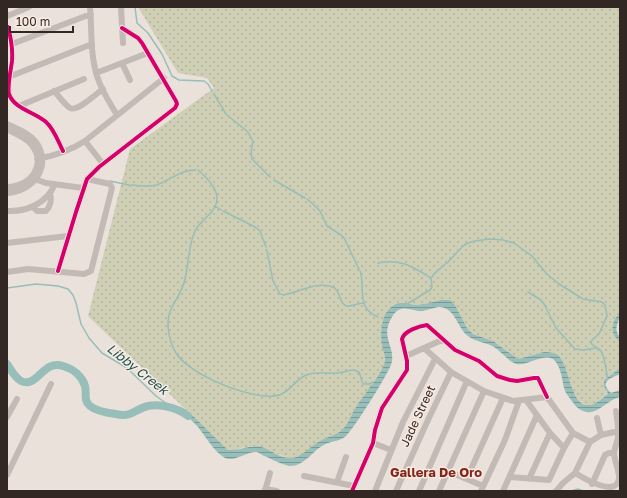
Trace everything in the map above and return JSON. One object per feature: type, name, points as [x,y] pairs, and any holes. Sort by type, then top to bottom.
[{"type":"street","points":[[7,16],[29,7]]},
{"type":"street","points":[[90,7],[92,44],[96,74],[117,115]]},
{"type":"street","points":[[122,7],[123,43]]},
{"type":"street","points":[[12,44],[90,14]]},
{"type":"street","points":[[8,27],[12,44],[11,76],[8,90],[9,95],[15,104],[32,112],[47,123],[52,129],[63,151]]},
{"type":"street","points":[[58,272],[87,179],[103,164],[176,106],[176,101],[164,78],[138,38],[122,28]]},
{"type":"street","points":[[11,76],[92,44]]},
{"type":"street","points":[[96,74],[148,53]]},
{"type":"street","points":[[122,63],[130,80]]},
{"type":"street","points":[[39,159],[63,151],[85,141],[164,78]]},
{"type":"street","points":[[18,106],[84,79]]},
{"type":"street","points":[[54,91],[74,110],[103,89]]},
{"type":"street","points":[[7,124],[33,140],[38,146],[39,159]]},
{"type":"street","points":[[7,129],[23,137],[30,143],[42,166],[24,189],[7,193]]},
{"type":"street","points":[[85,141],[103,164]]},
{"type":"street","points":[[7,187],[18,186],[33,179],[83,188]]},
{"type":"street","points":[[7,272],[28,269],[84,274],[89,273],[92,268],[112,188],[110,184],[87,179]]},
{"type":"street","points":[[7,212],[19,211],[33,207],[50,194],[55,184]]},
{"type":"street","points":[[33,207],[37,211],[46,211],[51,199],[50,194]]},
{"type":"street","points":[[7,243],[68,236]]},
{"type":"street","points":[[304,476],[336,482],[353,489],[373,443],[375,430],[382,408],[407,370],[402,336],[427,325],[442,340],[460,353],[478,361],[497,376],[517,381],[538,378],[547,397],[573,433],[590,442]]},
{"type":"street","points":[[406,356],[442,340]]},
{"type":"street","points":[[424,348],[451,372],[484,391],[510,401],[547,397]]},
{"type":"street","points":[[375,491],[403,422],[435,359]]},
{"type":"street","name":"Jade Street","points":[[396,491],[451,372]]},
{"type":"street","points":[[419,491],[467,381]]},
{"type":"street","points":[[7,475],[51,384]]},
{"type":"street","points":[[439,491],[484,391]]},
{"type":"street","points":[[467,478],[503,398]]},
{"type":"street","points":[[7,417],[17,399]]},
{"type":"street","points":[[526,400],[550,433],[564,448]]},
{"type":"street","points":[[448,471],[467,478],[482,489],[505,440],[519,401]]},
{"type":"street","points":[[575,473],[600,489],[609,491],[613,490],[617,486],[619,476],[614,453],[619,431],[616,411]]},
{"type":"street","points":[[503,491],[537,416]]},
{"type":"street","points":[[597,418],[601,435]]},
{"type":"street","points":[[556,491],[575,473],[590,442],[601,435],[619,431]]},
{"type":"street","points":[[529,479],[550,433]]},
{"type":"street","points":[[510,476],[549,480],[573,433]]},
{"type":"street","points":[[373,443],[392,450]]},
{"type":"street","points":[[592,484],[605,456],[609,453],[614,453]]},
{"type":"street","points":[[336,482],[346,457]]},
{"type":"street","points":[[270,472],[265,490],[277,491]]},
{"type":"green space","points":[[138,7],[620,7],[620,313],[613,324],[620,342],[620,368],[604,380],[606,392],[608,394],[595,403],[590,405],[584,404],[575,394],[560,357],[544,352],[518,359],[493,341],[473,334],[467,328],[455,305],[429,303],[417,305],[400,302],[393,305],[387,311],[381,337],[386,359],[384,366],[341,432],[318,442],[302,455],[289,459],[257,447],[228,450],[88,316],[130,149],[214,88],[207,78],[178,73]]},
{"type":"water","points":[[441,300],[450,300],[455,305],[467,328],[473,334],[493,341],[518,359],[544,352],[559,356],[574,393],[578,400],[583,404],[594,404],[608,394],[604,386],[604,380],[620,368],[620,374],[608,380],[606,386],[611,393],[620,390],[620,397],[611,400],[596,411],[587,412],[581,410],[566,393],[559,368],[555,361],[551,358],[541,358],[524,364],[514,363],[494,347],[474,340],[468,336],[448,310],[438,307],[423,311],[404,309],[398,310],[395,313],[388,324],[387,331],[392,353],[391,365],[370,402],[345,437],[325,444],[300,464],[290,466],[256,452],[233,459],[225,458],[214,448],[196,425],[180,410],[193,416],[228,450],[261,447],[288,458],[296,457],[316,443],[342,430],[377,377],[385,361],[381,341],[381,330],[383,320],[388,310],[397,303],[417,305]]},
{"type":"water","points":[[620,313],[616,328],[620,337],[620,342],[616,339],[612,328],[617,316]]},
{"type":"waterway","points":[[135,7],[137,23],[148,33],[162,54],[172,76],[179,80],[204,81],[208,84],[212,91]]},
{"type":"waterway","points":[[214,94],[226,114]]},
{"type":"waterway","points":[[227,115],[248,132],[253,141],[251,152],[252,159],[270,177]]},
{"type":"waterway","points":[[131,185],[157,185],[186,171],[196,170]]},
{"type":"waterway","points":[[198,170],[214,187],[217,200],[214,209],[200,223],[195,231],[191,243],[184,283],[169,314],[168,325],[171,343],[176,353],[194,370],[208,378],[239,391],[268,396],[283,393],[302,377],[313,373],[338,373],[354,370],[359,372],[363,384],[373,382]]},
{"type":"waterway","points":[[274,180],[305,198]]},
{"type":"waterway","points":[[110,181],[129,185]]},
{"type":"waterway","points":[[307,199],[320,211],[327,226],[344,238],[359,269]]},
{"type":"waterway","points":[[215,206],[221,210]]},
{"type":"waterway","points":[[223,211],[260,231],[266,247]]},
{"type":"waterway","points":[[407,304],[430,290],[432,287],[431,278],[463,246],[468,243],[490,239],[514,243],[532,256],[546,273],[559,284],[583,299],[602,302],[605,305],[607,316],[599,334],[592,340],[591,343],[602,353],[607,377]]},
{"type":"waterway","points":[[267,251],[273,281],[280,294],[290,294],[314,286],[327,285],[336,289],[341,301],[345,305],[350,306],[364,303]]},
{"type":"waterway","points":[[378,263],[393,262],[406,264],[431,278]]},
{"type":"waterway","points":[[360,271],[362,277],[364,303],[366,308],[378,317]]},
{"type":"waterway","name":"Libby Creek","points":[[7,288],[36,284],[58,286],[68,289],[73,295],[76,303],[81,324],[89,338],[102,353],[127,368],[156,396],[174,409]]},
{"type":"waterway","points":[[528,292],[541,300],[556,328],[575,349],[583,350],[597,348]]},
{"type":"waterway","points":[[7,364],[17,378],[21,381],[27,382],[32,381],[45,370],[56,365],[70,369],[77,373],[84,382],[88,404],[102,412],[127,415],[147,406],[153,405],[166,406],[178,410],[188,416]]},
{"type":"waterway","points":[[571,491],[578,489],[583,491]]},
{"type":"cycle path","points":[[8,27],[12,52],[9,94],[15,103],[20,107],[49,125],[56,135],[63,151]]},
{"type":"cycle path","points":[[58,271],[87,179],[99,167],[175,108],[177,104],[142,43],[138,38],[122,28]]},
{"type":"cycle path","points":[[352,491],[373,443],[375,430],[382,408],[407,370],[407,361],[402,339],[403,336],[412,329],[427,325],[455,350],[479,361],[497,376],[517,381],[538,378],[547,397]]},
{"type":"district","name":"Gallera De Oro","points":[[436,472]]}]
